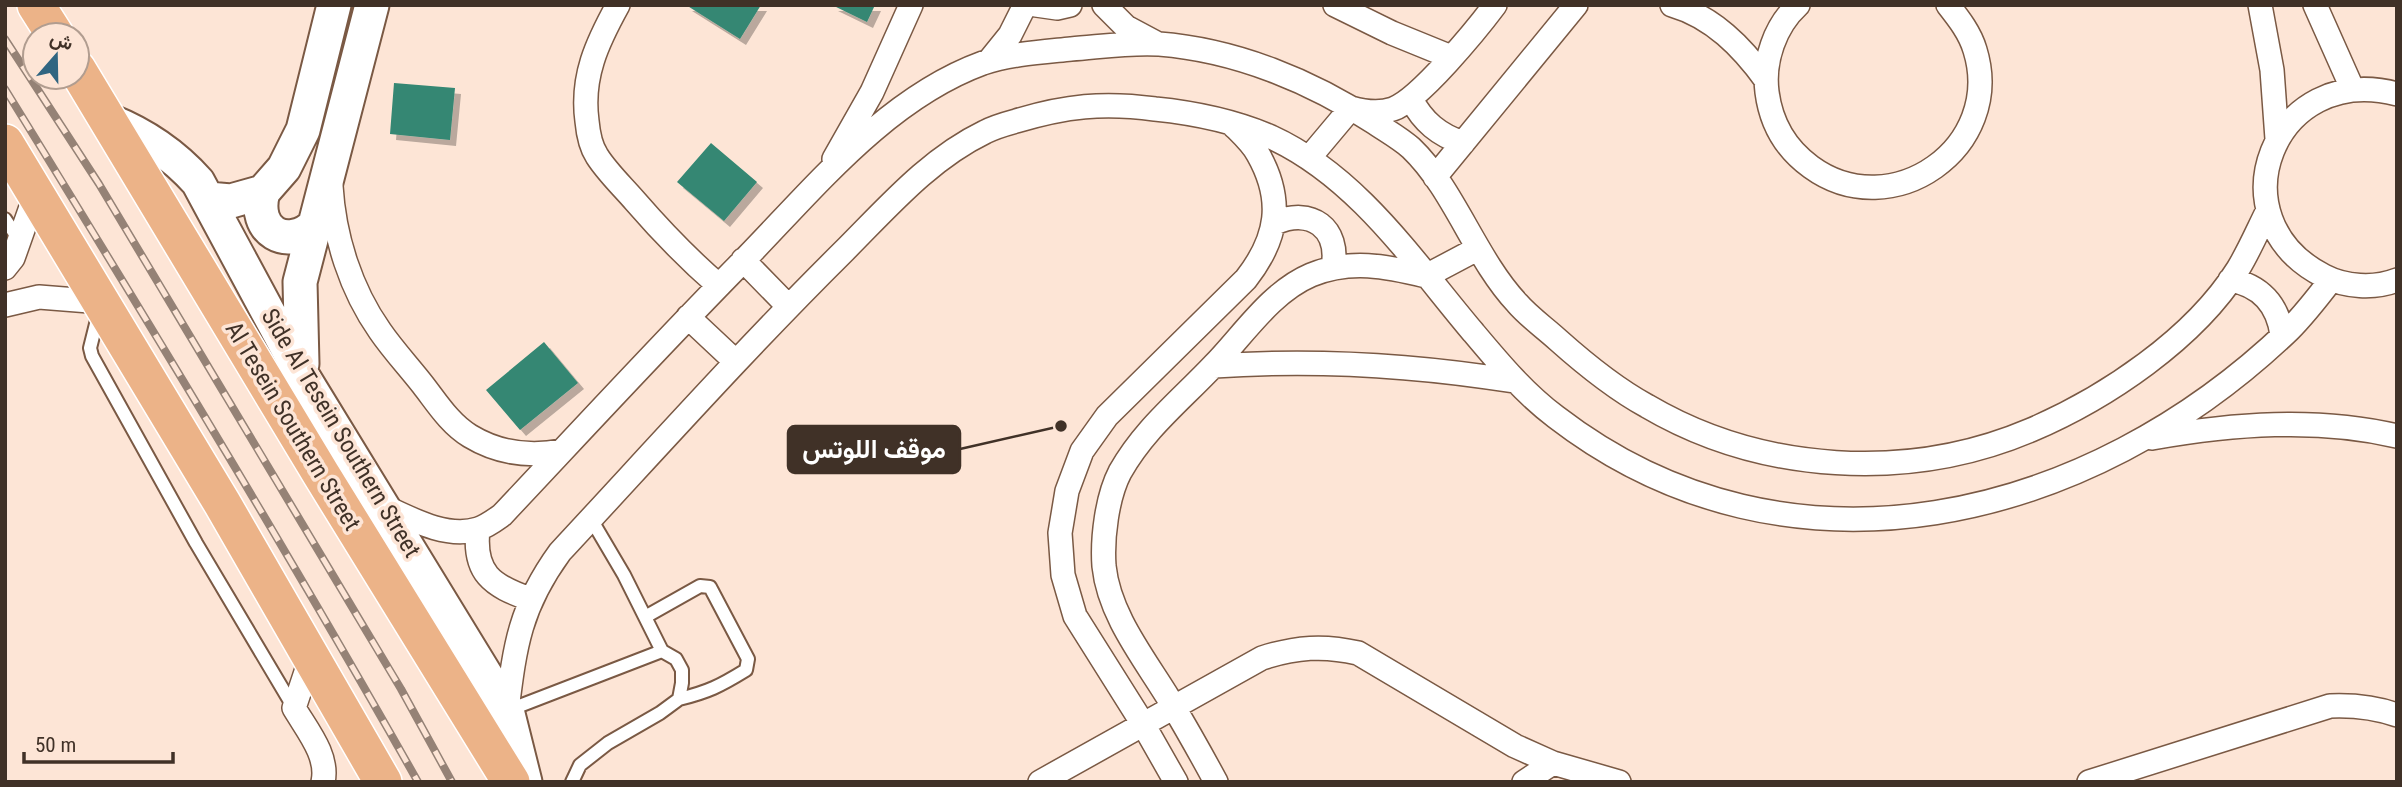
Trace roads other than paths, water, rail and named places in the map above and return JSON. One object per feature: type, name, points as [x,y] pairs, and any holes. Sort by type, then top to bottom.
[{"type":"main road","points":[[36,5],[46,21]]},
{"type":"main road","name":"Al Tesein Southern Street","points":[[91,91],[316,466],[511,782]]},
{"type":"main road","points":[[5,143],[215,491],[383,782]]},
{"type":"street","points":[[316,223],[306,233],[294,237],[281,236],[269,229],[261,218],[259,205],[263,192],[284,168],[303,130],[334,5]]},
{"type":"street","points":[[372,5],[300,282],[302,375],[316,466],[384,507],[436,528],[457,531],[478,529],[502,515],[825,175],[897,111],[941,81],[989,61],[1042,52],[1156,43],[1214,52],[1272,69],[1326,94],[1409,146],[1435,177],[1477,249],[1516,303],[1599,375],[1649,408],[1704,434],[1761,452],[1821,462],[1881,464],[1941,457],[2000,443],[2056,419],[2144,366],[2195,323],[2237,271],[2268,210]]},
{"type":"street","points":[[618,5],[593,53],[586,78],[584,105],[588,131],[597,156],[657,227],[718,285]]},
{"type":"street","points":[[825,175],[872,92],[911,5]]},
{"type":"street","points":[[989,61],[1010,35],[1025,5]]},
{"type":"street","points":[[1036,5],[1057,8],[1070,5]]},
{"type":"street","points":[[1104,5],[1126,27],[1156,43]]},
{"type":"street","points":[[1335,5],[1392,33],[1451,57]]},
{"type":"street","points":[[1351,108],[1381,112],[1411,99],[1495,5]]},
{"type":"street","points":[[1435,177],[1576,5]]},
{"type":"street","points":[[1672,5],[1705,20],[1729,37],[1749,57],[1766,80]]},
{"type":"street","points":[[1798,5],[1778,30],[1769,55],[1766,80],[1769,109],[1780,135],[1798,158],[1822,175],[1848,185],[1877,188],[1905,183],[1931,171],[1953,152],[1969,128],[1978,101],[1980,75],[1975,50],[1954,5]]},
{"type":"street","points":[[1948,5],[1965,27]]},
{"type":"street","points":[[2260,5],[2272,70],[2277,139]]},
{"type":"street","points":[[2315,5],[2352,88]]},
{"type":"street","points":[[2395,282],[2361,285],[2331,280],[2310,269],[2291,253],[2277,233],[2268,210],[2265,186],[2268,162],[2277,139],[2296,114],[2322,97],[2352,88],[2377,89],[2397,94]]},
{"type":"street","points":[[1411,99],[1423,119],[1432,127],[1463,143]]},
{"type":"street","points":[[507,710],[514,651],[520,626],[530,599],[560,552],[788,306],[929,167],[987,130],[1050,110],[1114,104],[1186,112],[1231,122],[1272,137],[1309,158],[1343,183],[1376,216],[1514,381],[1557,418],[1603,449],[1686,489],[1741,506],[1799,517],[1892,519],[1972,508],[2028,491],[2088,468],[2141,440],[2197,404],[2246,367],[2282,335],[2331,280]]},
{"type":"street","points":[[1309,158],[1351,108]]},
{"type":"street","name":"Side Al Tesein Southern Street","points":[[110,121],[130,129],[167,152],[198,182],[302,375],[507,710],[526,782]]},
{"type":"street","points":[[1176,782],[1075,616],[1063,575],[1060,533],[1067,491],[1082,451],[1107,416],[1246,279],[1269,243],[1275,223],[1273,185],[1257,151],[1231,122]]},
{"type":"street","points":[[330,169],[340,242],[356,288],[380,332],[457,427],[483,443],[512,452],[545,454],[562,451]]},
{"type":"street","points":[[208,199],[231,201],[263,192]]},
{"type":"street","points":[[5,268],[13,258],[36,193]]},
{"type":"street","points":[[1275,223],[1288,217],[1301,217],[1315,221],[1326,229],[1336,254],[1334,268]]},
{"type":"street","points":[[1216,782],[1116,612],[1104,567],[1105,520],[1119,475],[1143,436],[1288,288],[1310,276],[1334,268],[1362,264],[1426,276],[1477,249]]},
{"type":"street","points":[[743,260],[788,306]]},
{"type":"street","points":[[2230,280],[2241,282],[2262,293],[2277,313],[2282,335]]},
{"type":"street","points":[[5,305],[39,298],[102,302]]},
{"type":"street","points":[[688,317],[736,362]]},
{"type":"street","points":[[1214,366],[1276,362],[1364,364],[1415,367],[1514,381]]},
{"type":"street","points":[[2141,440],[2203,429],[2266,424],[2329,426],[2397,436]]},
{"type":"street","points":[[478,529],[476,549],[481,567],[493,583],[530,599]]},
{"type":"street","points":[[1040,782],[1262,658],[1285,650],[1310,647],[1358,653],[1515,746],[1553,763],[1619,782]]},
{"type":"street","points":[[311,657],[294,708],[322,756],[325,772],[323,782]]},
{"type":"street","points":[[2089,782],[2330,706],[2355,705],[2397,715]]},
{"type":"street","points":[[1524,782],[1553,763]]},
{"type":"lane","points":[[5,219],[19,240]]},
{"type":"lane","points":[[102,302],[91,340],[92,356],[196,543],[294,708]]},
{"type":"lane","points":[[591,519],[624,575],[662,651],[676,659],[682,670],[678,699]]},
{"type":"lane","points":[[572,782],[580,765],[608,743],[660,713],[678,699],[709,692],[746,670],[748,659],[710,587],[700,586],[645,617]]},
{"type":"lane","points":[[507,710],[662,651]]},
{"type":"railway","points":[[5,39],[99,184],[401,689],[452,782]]},
{"type":"railway","points":[[5,89],[215,434],[418,782]]},
{"type":"place","name":"موقف اللوتس","points":[[1061,426]]}]
